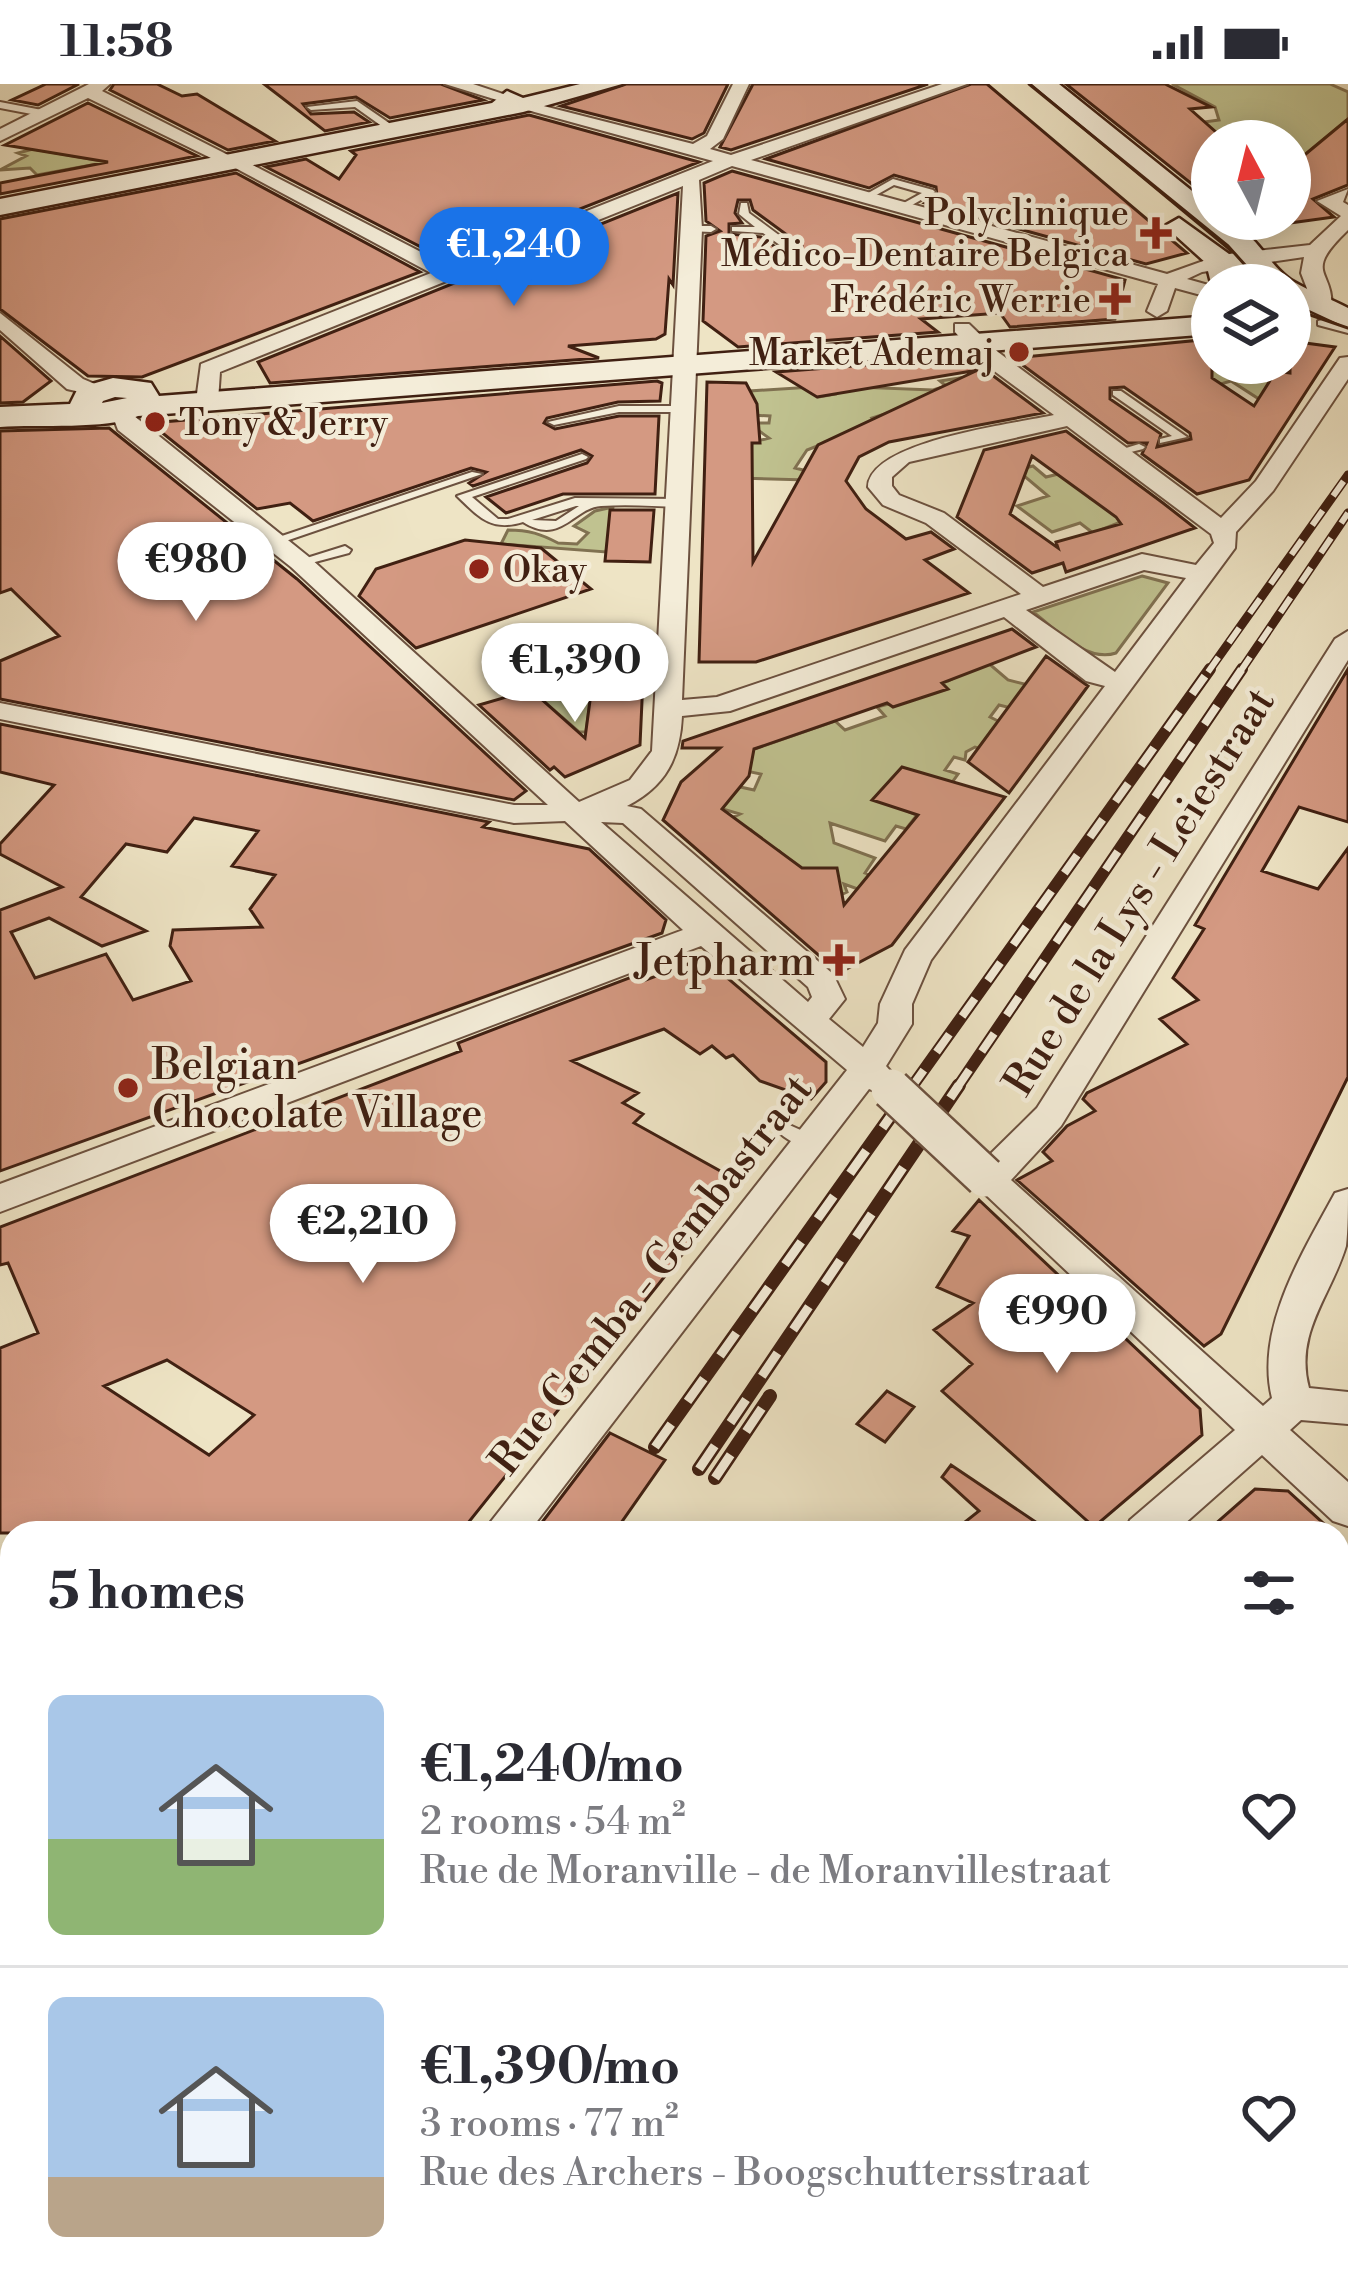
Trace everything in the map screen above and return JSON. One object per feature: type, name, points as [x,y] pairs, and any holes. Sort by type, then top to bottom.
[{"type":"street","points":[[453,84],[1191,287]]},
{"type":"street","points":[[0,205],[587,84]]},
{"type":"street","points":[[227,159],[392,123],[610,84]]},
{"type":"street","points":[[698,149],[714,139],[741,84]]},
{"type":"street","points":[[207,393],[209,369],[228,358],[302,335],[683,179],[959,84]]},
{"type":"street","points":[[1008,84],[1191,269]]},
{"type":"street","points":[[1044,84],[1262,264]]},
{"type":"street","points":[[0,136],[93,88],[447,274]]},
{"type":"street","points":[[574,811],[612,803],[658,770],[666,751],[686,356],[702,229],[692,183],[683,179]]},
{"type":"street","points":[[1326,324],[1311,273],[1315,251],[1348,216],[1326,201],[1348,195]]},
{"type":"street","points":[[1244,264],[1254,254],[1315,251]]},
{"type":"street","points":[[1169,280],[1191,287]]},
{"type":"street","points":[[1157,311],[1156,301],[1169,280]]},
{"type":"street","points":[[970,335],[1191,298]]},
{"type":"street","points":[[0,401],[134,404],[207,393],[970,335],[1157,311],[1191,301]]},
{"type":"street","points":[[0,319],[91,400]]},
{"type":"street","points":[[970,335],[1071,418],[1129,450],[1223,531]]},
{"type":"street","name":"Rue Gemba - Gembastraat","points":[[512,1521],[797,1136],[879,1079],[896,1024],[896,1004],[916,957],[1226,543],[1223,531],[1264,487],[1348,363]]},
{"type":"street","points":[[0,417],[91,400]]},
{"type":"street","points":[[134,404],[126,425],[304,566],[705,932],[879,1079],[987,1179],[1278,1417],[1348,1508]]},
{"type":"street","points":[[1038,595],[935,518],[891,500],[882,492],[880,475],[901,457],[1071,418]]},
{"type":"street","points":[[666,709],[720,705],[1142,562],[1203,574]]},
{"type":"street","points":[[1005,606],[1096,675],[1123,683]]},
{"type":"street","name":"Rue de la Lys - Leiestraat","points":[[987,1179],[1049,1117],[1348,639]]},
{"type":"street","points":[[0,711],[514,814],[632,815],[822,982],[829,999],[809,1021]]},
{"type":"street","points":[[0,1198],[705,932]]},
{"type":"street","points":[[1278,1417],[1290,1327],[1348,1203]]},
{"type":"street","points":[[1159,1521],[1278,1417],[1348,1408]]},
{"type":"lane","points":[[360,96],[392,123]]},
{"type":"lane","points":[[311,107],[348,101],[392,123]]},
{"type":"lane","points":[[0,105],[42,113]]},
{"type":"lane","points":[[744,205],[744,214],[796,252],[795,262]]},
{"type":"lane","points":[[734,230],[765,230]]},
{"type":"lane","points":[[1117,393],[1181,437],[1164,441]]},
{"type":"lane","points":[[554,422],[619,409],[683,409]]},
{"type":"lane","points":[[582,458],[463,496],[495,522],[509,523],[575,502],[679,503]]},
{"type":"lane","points":[[273,541],[476,474]]},
{"type":"lane","points":[[529,523],[559,525],[592,502]]},
{"type":"lane","points":[[304,566],[341,555]]},
{"type":"green space","points":[[1172,84],[1330,84],[1348,92],[1348,119],[1311,150],[1311,120],[1219,120],[1215,107]]},
{"type":"green space","points":[[1191,124],[1191,138],[1178,139],[1175,126]]},
{"type":"green space","points":[[33,149],[108,162],[37,175],[30,168],[0,170],[26,156],[18,153]]},
{"type":"green space","points":[[1166,360],[1191,361],[1191,371]]},
{"type":"green space","points":[[966,377],[916,404],[872,418],[876,423],[807,450],[795,468],[807,471],[807,480],[738,478],[750,443],[769,438],[748,423],[769,423],[770,416],[752,415],[750,391],[812,387],[818,397],[835,394],[831,386],[933,390],[946,386],[940,381]]},
{"type":"green space","points":[[1236,384],[1276,384],[1259,399]]},
{"type":"green space","points":[[1033,466],[1046,477],[1071,471],[1090,498],[1131,518],[1093,533],[1080,523],[1052,532],[1017,506],[1048,496],[1017,470]]},
{"type":"green space","points":[[613,507],[606,552],[501,544],[508,530],[577,544],[588,533],[574,526],[595,511]]},
{"type":"green space","points":[[1142,576],[1168,583],[1116,653],[1083,649],[1033,612]]},
{"type":"green space","points":[[987,662],[1008,680],[1041,688],[1011,708],[999,705],[990,717],[998,721],[992,752],[975,747],[966,752],[965,760],[954,757],[945,770],[958,774],[948,788],[907,811],[917,815],[906,829],[896,826],[885,841],[830,823],[834,843],[875,858],[865,873],[891,882],[880,897],[844,884],[847,892],[830,900],[779,851],[773,853],[751,830],[741,835],[725,821],[740,814],[699,802],[725,804],[740,787],[754,790],[761,774],[736,769],[743,753],[835,721],[845,730],[885,716],[877,707],[947,689],[936,679],[948,681]]},
{"type":"green space","points":[[554,678],[593,678],[586,732],[579,732],[531,690],[521,690]]},
{"type":"building","points":[[46,84],[79,84],[38,105],[12,100]]},
{"type":"building","points":[[114,84],[157,84],[182,96],[197,94],[275,141],[228,150],[110,90]]},
{"type":"building","points":[[264,84],[441,84],[483,100],[390,118],[356,97],[303,104],[311,114],[354,112],[369,122],[325,131]]},
{"type":"building","points":[[626,84],[728,84],[704,133],[692,139],[561,106]]},
{"type":"building","points":[[753,84],[928,84],[731,150],[720,147]]},
{"type":"building","points":[[971,84],[987,84],[1187,253],[1146,264],[925,203],[937,196],[936,187],[894,175],[869,188],[766,159]]},
{"type":"building","points":[[1066,84],[1165,84],[1211,107],[1190,109],[1202,120],[1191,120],[1191,183]]},
{"type":"building","points":[[88,103],[197,156],[0,194],[0,183],[108,162],[5,145]]},
{"type":"building","points":[[529,115],[699,162],[448,261],[266,167],[306,159],[339,179],[356,155],[351,151]]},
{"type":"building","points":[[1348,119],[1348,185],[1313,199],[1334,217],[1311,220],[1311,150]]},
{"type":"building","points":[[732,171],[1125,280],[1115,319],[1010,327],[1000,313],[921,319],[938,332],[738,347],[703,321],[706,236],[720,231],[706,221],[704,183]],"holes":[[[738,200],[750,200],[753,210],[802,246],[802,268],[788,268],[787,255],[761,237],[729,234],[729,224],[742,223],[735,213]]]},
{"type":"building","points":[[236,173],[420,272],[142,377],[88,376],[0,309],[0,219]]},
{"type":"building","points":[[678,193],[673,285],[669,279],[665,334],[656,339],[568,346],[599,358],[270,383],[258,362]]},
{"type":"building","points":[[0,336],[51,381],[23,402],[0,403]]},
{"type":"building","points":[[1191,341],[1191,384],[1221,384],[1254,406],[1268,384],[1311,384],[1311,344],[1335,347],[1249,480],[1197,494],[1142,454],[1147,443],[1128,443],[1013,358]],"holes":[[[1124,387],[1190,433],[1191,439],[1157,447],[1161,434],[1110,399],[1110,388]]]},
{"type":"building","points":[[968,357],[1043,413],[889,442],[859,457],[846,481],[866,509],[906,539],[931,532],[954,549],[925,560],[969,593],[756,662],[699,662],[707,382],[746,383],[757,404],[760,443],[752,443],[753,562],[818,445],[978,370],[817,397],[776,372]]},
{"type":"building","points":[[662,383],[660,401],[618,402],[547,418],[544,423],[555,429],[619,416],[659,416],[655,494],[563,494],[506,513],[486,497],[587,463],[592,456],[581,450],[473,486],[469,483],[486,472],[471,468],[313,521],[290,503],[257,509],[150,423]]},
{"type":"building","points":[[109,428],[297,579],[526,791],[514,800],[0,699],[0,661],[59,636],[11,589],[0,593],[0,431]]},
{"type":"building","points":[[1066,431],[1195,528],[1066,572],[1063,563],[1032,573],[957,517],[984,450]],"holes":[[[1032,456],[1121,524],[1056,542],[1058,548],[1010,514]]]},
{"type":"building","points":[[610,510],[654,510],[650,562],[605,561]]},
{"type":"building","points":[[465,540],[541,548],[591,589],[416,648],[359,596],[376,569]]},
{"type":"building","points":[[1012,629],[1036,647],[942,683],[948,689],[893,707],[887,703],[754,749],[749,776],[722,809],[802,868],[837,868],[844,905],[918,815],[872,800],[902,767],[1005,797],[892,945],[839,973],[663,820],[681,782],[720,748],[682,748],[683,741]]},
{"type":"building","points":[[1046,656],[1088,686],[1009,793],[968,762]]},
{"type":"building","points":[[1348,669],[1348,822],[1299,807],[1262,871],[1318,889],[1348,848],[1348,1077],[1221,1334],[1204,1346],[1017,1180],[1052,1161],[1043,1152],[1067,1126],[1095,1111],[1083,1099],[1087,1093],[1187,1044],[1160,1019],[1198,1000],[1173,978],[1204,929],[1195,925]]},
{"type":"building","points":[[593,678],[643,679],[640,745],[565,777],[554,767],[550,770],[479,705],[531,690],[585,738]]},
{"type":"building","points":[[0,724],[489,822],[483,827],[589,849],[666,920],[662,933],[0,1171],[0,910],[62,887],[0,854],[0,844],[54,785],[0,772]],"holes":[[[194,818],[258,831],[232,866],[275,875],[250,909],[262,927],[173,930],[170,946],[191,981],[133,1000],[106,954],[35,978],[11,932],[49,918],[102,946],[146,931],[81,897],[126,844],[167,852]]]},
{"type":"building","points":[[704,958],[826,1062],[826,1082],[811,1099],[760,1081],[733,1055],[726,1058],[712,1046],[700,1054],[664,1029],[572,1061],[638,1093],[623,1103],[643,1114],[634,1123],[740,1182],[470,1521],[0,1521],[0,1348],[38,1333],[8,1263],[0,1265],[0,1227],[461,1051],[458,1043],[650,970],[646,980]],"holes":[[[167,1360],[254,1415],[209,1455],[104,1386]]]},
{"type":"building","points":[[979,1200],[1200,1409],[1202,1435],[1101,1521],[1087,1521],[942,1391],[972,1364],[934,1330],[973,1303],[937,1287],[969,1236],[953,1231]]},
{"type":"building","points":[[887,1391],[914,1407],[885,1442],[857,1424]]},
{"type":"building","points":[[610,1433],[665,1460],[622,1521],[543,1521]]},
{"type":"building","points":[[951,1465],[1034,1521],[966,1521],[979,1511],[942,1477]]},
{"type":"building","points":[[1255,1489],[1288,1491],[1321,1521],[1219,1521]]},
{"type":"tram line","points":[[1029,84],[1244,264]]},
{"type":"tram line","points":[[1311,315],[1348,328]]},
{"type":"railway","points":[[1208,672],[1348,475]]},
{"type":"railway","points":[[1240,672],[1348,513]]},
{"type":"railway","points":[[911,1088],[1210,669]]},
{"type":"railway","points":[[957,1088],[1242,669]]},
{"type":"railway","points":[[655,1447],[913,1085]]},
{"type":"railway","points":[[699,1469],[959,1085]]},
{"type":"railway","points":[[715,1478],[770,1396]]},
{"type":"place","name":"Polyclinique Médico-Dentaire Belgica","points":[[1156,233]]},
{"type":"place","name":"Frédéric Werrie","points":[[1115,299]]},
{"type":"place","name":"Market Ademaj","points":[[1019,352]]},
{"type":"place","name":"Tony & Jerry","points":[[155,422]]},
{"type":"place","name":"Okay","points":[[479,569]]},
{"type":"place","name":"Jetpharm","points":[[839,960]]},
{"type":"place","name":"Belgian Chocolate Village","points":[[128,1088]]}]
